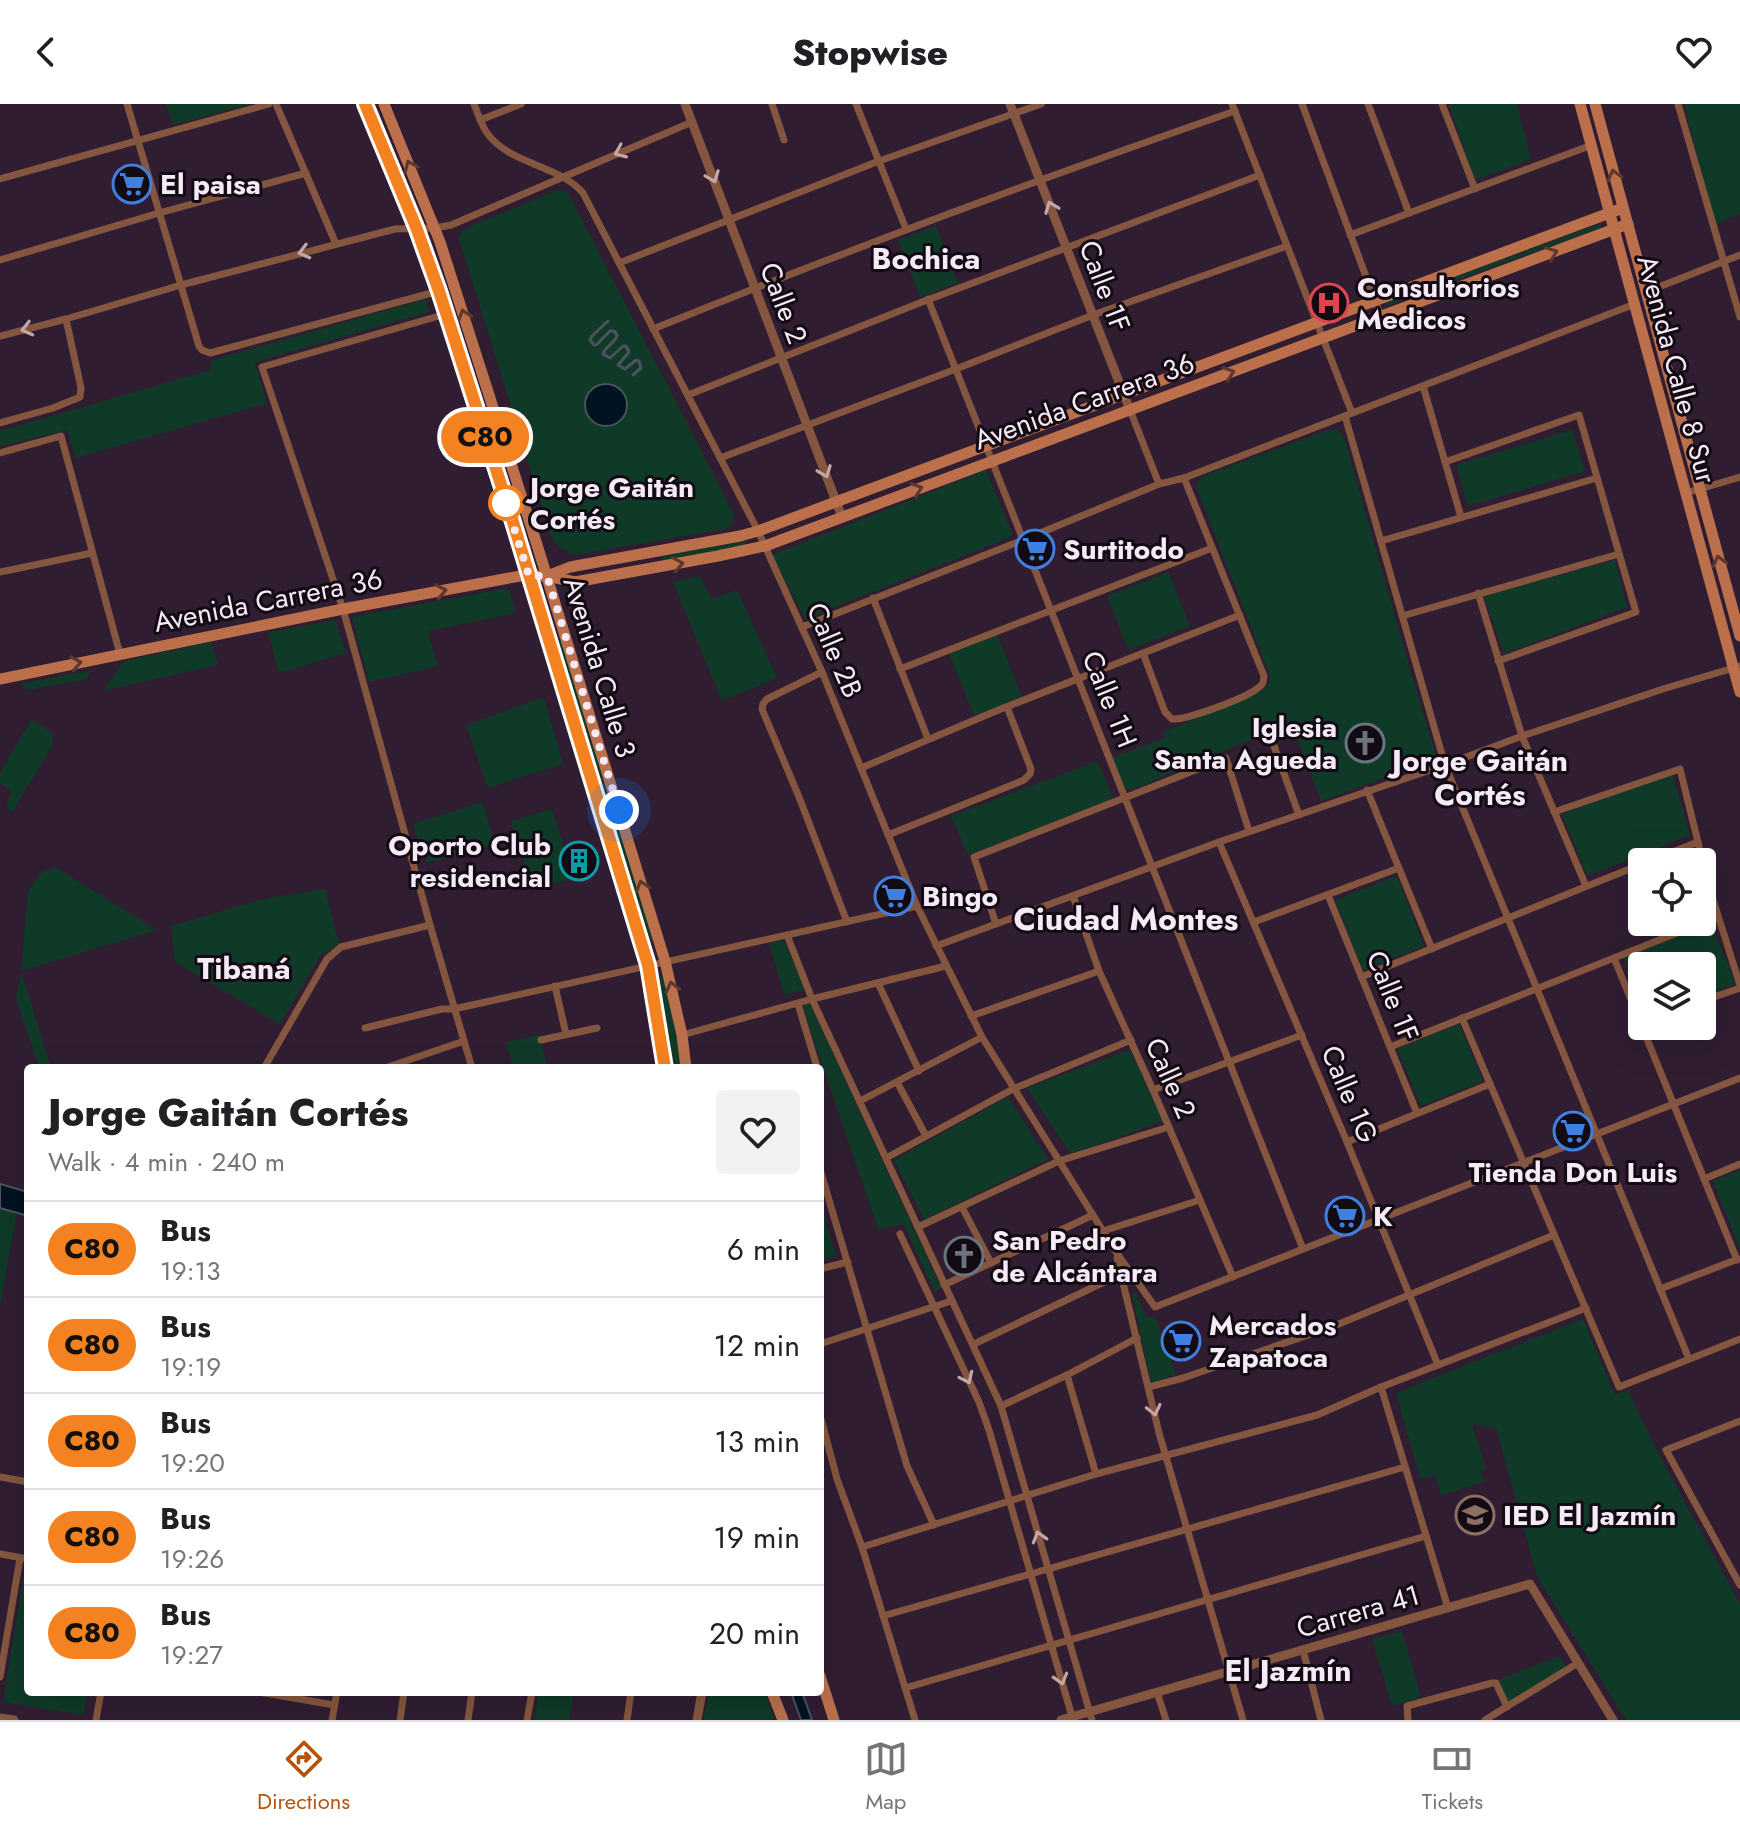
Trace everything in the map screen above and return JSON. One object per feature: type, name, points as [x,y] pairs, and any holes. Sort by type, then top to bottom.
[{"type":"main road","name":"Avenida Calle 3","points":[[365,104],[439,291],[529,576],[648,965],[664,1064]]},
{"type":"main road","name":"Avenida Calle 3","points":[[384,104],[435,228],[547,576],[665,961],[686,1064]]},
{"type":"main road","name":"Avenida Calle 8 Sur","points":[[1580,104],[1737,667],[1740,692]]},
{"type":"main road","name":"Avenida Calle 8 Sur","points":[[1595,104],[1740,636]]},
{"type":"main road","name":"Avenida Carrera 36","points":[[547,576],[570,567],[758,531],[1623,208]]},
{"type":"main road","name":"Avenida Carrera 36","points":[[0,679],[520,576],[547,576],[575,582],[765,546],[1628,224]]},
{"type":"main road","points":[[462,364],[478,359]]},
{"type":"main road","points":[[644,554],[648,569]]},
{"type":"main road","points":[[824,1689],[834,1720]]},
{"type":"main road","points":[[774,1696],[783,1720]]},
{"type":"street","points":[[127,104],[202,350],[210,353],[439,291]]},
{"type":"street","points":[[0,179],[269,104]]},
{"type":"street","points":[[276,104],[336,244]]},
{"type":"street","name":"Calle 2B","points":[[474,104],[487,134],[509,152],[571,181],[583,193],[758,531],[822,672],[917,906],[971,1016],[1013,1089],[1116,1252],[1155,1307],[1233,1277]]},
{"type":"street","points":[[480,120],[521,104]]},
{"type":"street","name":"Calle 2","points":[[685,104],[842,517]]},
{"type":"street","points":[[772,104],[784,140]]},
{"type":"street","points":[[856,104],[906,229]]},
{"type":"street","name":"Calle 1F","points":[[1010,104],[1159,484]]},
{"type":"street","points":[[619,263],[879,161],[1041,104]]},
{"type":"street","points":[[1302,104],[1381,317]]},
{"type":"street","points":[[1368,104],[1409,213]]},
{"type":"street","points":[[1442,104],[1475,189]]},
{"type":"street","points":[[1678,104],[1740,317]]},
{"type":"street","points":[[653,329],[906,229],[1234,108],[1349,414],[1381,541],[1445,765],[1689,1359]]},
{"type":"street","points":[[0,336],[395,229],[451,225],[692,122]]},
{"type":"street","points":[[1350,235],[1592,145]]},
{"type":"street","points":[[0,260],[306,173]]},
{"type":"street","points":[[688,395],[928,299],[1260,175]]},
{"type":"street","points":[[720,458],[1093,315],[1287,246]]},
{"type":"street","points":[[1646,292],[1740,255]]},
{"type":"street","name":"Calle 1H","points":[[928,299],[1303,1249]]},
{"type":"street","points":[[802,627],[1159,484],[1184,478],[1635,304]]},
{"type":"street","points":[[446,314],[262,367],[343,609],[471,1064]]},
{"type":"street","points":[[0,423],[80,397],[81,388],[66,319]]},
{"type":"street","points":[[1423,386],[1461,517]]},
{"type":"street","points":[[1445,462],[1579,415],[1636,612],[1498,661]]},
{"type":"street","points":[[0,453],[61,436],[120,654]]},
{"type":"street","points":[[1686,493],[1740,477]]},
{"type":"street","points":[[1143,653],[1165,712],[1172,719],[1180,720],[1209,710],[1257,690],[1263,683],[1264,676],[1184,478]]},
{"type":"street","points":[[1381,541],[1597,478]]},
{"type":"street","points":[[900,669],[1212,548]]},
{"type":"street","points":[[0,572],[92,553]]},
{"type":"street","points":[[1402,616],[1619,554]]},
{"type":"street","points":[[1478,593],[1522,736],[1586,886]]},
{"type":"street","points":[[873,598],[928,739]]},
{"type":"street","points":[[861,768],[1240,615]]},
{"type":"street","points":[[936,946],[1249,831],[1522,736],[1737,667]]},
{"type":"street","points":[[822,672],[767,699],[762,709],[847,922]]},
{"type":"street","points":[[888,835],[1024,780],[1030,774],[1031,769],[1007,707]]},
{"type":"street","points":[[1270,735],[1299,815]]},
{"type":"street","points":[[996,924],[974,857],[1226,758],[1249,831]]},
{"type":"street","points":[[1554,812],[1680,769],[1717,917],[1740,986],[1716,995]]},
{"type":"street","points":[[1367,790],[1432,949]]},
{"type":"street","name":"Calle 1G","points":[[1219,842],[1438,1365]]},
{"type":"street","points":[[1683,848],[1698,842]]},
{"type":"street","points":[[1254,922],[1399,868]]},
{"type":"street","points":[[1361,977],[1628,869]]},
{"type":"street","name":"Calle 1F","points":[[1328,895],[1417,1113]]},
{"type":"street","name":"Calle 2","points":[[1073,896],[1099,971],[1233,1277]]},
{"type":"street","points":[[365,1028],[917,906]]},
{"type":"street","points":[[1390,1047],[1717,917]]},
{"type":"street","points":[[266,1064],[334,952],[341,947],[430,925]]},
{"type":"street","points":[[787,935],[812,999],[1001,1406],[1091,1716]]},
{"type":"street","points":[[1614,958],[1628,991]]},
{"type":"street","points":[[682,1035],[946,966]]},
{"type":"street","points":[[971,1016],[1099,971]]},
{"type":"street","points":[[878,983],[919,1071]]},
{"type":"street","points":[[555,986],[566,1034]]},
{"type":"street","points":[[798,1004],[814,1064]]},
{"type":"street","points":[[1462,1018],[1619,1387],[1740,1339]]},
{"type":"street","points":[[541,1040],[597,1028]]},
{"type":"street","points":[[1153,1090],[1302,1035]]},
{"type":"street","points":[[860,1101],[982,1037]]},
{"type":"street","points":[[886,1158],[1013,1089],[1131,1040]]},
{"type":"street","points":[[1648,1040],[1738,1259],[1660,1289]]},
{"type":"street","points":[[397,1064],[464,1041]]},
{"type":"street","points":[[1233,1277],[1740,1078]]},
{"type":"street","points":[[897,1082],[926,1136]]},
{"type":"street","points":[[1347,1142],[1490,1084]]},
{"type":"street","points":[[918,1227],[1059,1161],[1169,1127]]},
{"type":"street","points":[[1704,1179],[1740,1164]]},
{"type":"street","points":[[824,1182],[907,1466],[934,1525]]},
{"type":"street","points":[[1103,1231],[1200,1200]]},
{"type":"street","points":[[824,1208],[831,1205]]},
{"type":"street","points":[[962,1207],[991,1263]]},
{"type":"street","points":[[944,1285],[1093,1215]]},
{"type":"street","points":[[900,1234],[979,1402],[1011,1502],[1072,1718]]},
{"type":"street","points":[[1149,1387],[1290,1342],[1554,1235]]},
{"type":"street","name":"Calle 2B","points":[[1116,1252],[1166,1457],[1243,1720]]},
{"type":"street","points":[[824,1268],[848,1262]]},
{"type":"street","points":[[974,1344],[1121,1274]]},
{"type":"street","points":[[824,1343],[951,1301]]},
{"type":"street","points":[[862,1547],[1096,1474],[1317,1415],[1586,1308]]},
{"type":"street","points":[[1001,1406],[1137,1338]]},
{"type":"street","points":[[1067,1375],[1096,1474]]},
{"type":"street","points":[[1381,1387],[1448,1608]]},
{"type":"street","points":[[1740,1421],[1666,1450],[1740,1585]]},
{"type":"street","points":[[824,1430],[915,1720]]},
{"type":"street","points":[[883,1616],[1405,1467]]},
{"type":"street","points":[[0,1477],[24,1481]]},
{"type":"street","points":[[905,1688],[1426,1536]]},
{"type":"street","points":[[0,1554],[24,1558],[0,1677]]},
{"type":"street","name":"Carrera 41","points":[[1061,1720],[1091,1716],[1157,1692],[1530,1584],[1578,1663]]},
{"type":"street","points":[[1303,1650],[1321,1720]]},
{"type":"street","points":[[1485,1720],[1578,1663],[1613,1720]]},
{"type":"street","points":[[1408,1720],[1407,1706],[1492,1683],[1499,1687],[1507,1707]]},
{"type":"street","points":[[1157,1692],[1166,1720]]},
{"type":"street","points":[[96,1720],[100,1696]]},
{"type":"street","points":[[282,1696],[334,1705]]},
{"type":"street","points":[[332,1720],[336,1696]]},
{"type":"street","points":[[403,1696],[400,1719],[410,1720]]},
{"type":"street","points":[[468,1720],[471,1696]]},
{"type":"street","points":[[527,1720],[531,1696]]},
{"type":"street","points":[[627,1720],[630,1696]]},
{"type":"street","points":[[697,1720],[701,1696]]},
{"type":"street","points":[[0,1718],[14,1720]]},
{"type":"green space","points":[[166,104],[252,104],[173,125]]},
{"type":"green space","points":[[1449,104],[1517,104],[1531,159],[1475,180]]},
{"type":"green space","points":[[1684,104],[1740,104],[1740,214],[1715,224]]},
{"type":"green space","points":[[560,189],[568,193],[734,514],[732,524],[725,529],[575,555],[559,547],[552,539],[459,238],[464,229]]},
{"type":"green space","points":[[1602,223],[1600,228],[1387,306],[1385,302]]},
{"type":"green space","points":[[936,226],[958,283],[920,297],[898,240]]},
{"type":"green space","points":[[426,299],[429,312],[255,362],[267,403],[76,458],[67,430],[0,446],[0,431],[211,370],[210,361]]},
{"type":"green space","points":[[1336,429],[1344,437],[1437,759],[1321,801],[1291,723],[1131,790],[1127,789],[1110,758],[1165,738],[1163,732],[1261,692],[1269,683],[1270,676],[1196,486],[1206,475]]},
{"type":"green space","points":[[1572,430],[1585,471],[1468,506],[1456,465]]},
{"type":"green space","points":[[986,470],[1013,536],[805,619],[772,555]]},
{"type":"green space","points":[[744,539],[746,546],[664,562],[662,555]]},
{"type":"green space","points":[[1615,560],[1627,607],[1504,654],[1484,596]]},
{"type":"green space","points":[[1168,572],[1190,626],[1128,650],[1107,596]]},
{"type":"green space","points":[[700,576],[712,599],[737,590],[777,678],[722,701],[673,582]]},
{"type":"green space","points":[[508,588],[516,613],[428,631],[438,666],[369,682],[352,617]]},
{"type":"green space","points":[[335,620],[346,653],[279,673],[268,633]]},
{"type":"green space","points":[[997,634],[1022,697],[974,716],[949,653]]},
{"type":"green space","points":[[561,639],[653,940],[647,942],[556,641]]},
{"type":"green space","points":[[211,642],[218,665],[103,691],[124,661]]},
{"type":"green space","points":[[93,670],[84,680],[29,690],[18,684]]},
{"type":"green space","points":[[544,697],[563,764],[488,788],[466,725]]},
{"type":"green space","points":[[31,720],[52,732],[53,745],[12,812],[8,810],[7,802],[12,792],[0,783],[0,773]]},
{"type":"green space","points":[[1098,761],[1113,799],[968,855],[951,816]]},
{"type":"green space","points":[[1672,774],[1690,835],[1657,848],[1628,848],[1628,860],[1587,876],[1562,814]]},
{"type":"green space","points":[[482,802],[496,844],[427,863],[413,824]]},
{"type":"green space","points":[[552,809],[574,878],[533,890],[511,821]]},
{"type":"green space","points":[[55,867],[157,930],[21,971],[28,891],[41,873]]},
{"type":"green space","points":[[1397,876],[1424,946],[1363,970],[1335,900]]},
{"type":"green space","points":[[325,889],[339,944],[321,955],[280,1024],[175,962],[171,926],[267,898]]},
{"type":"green space","points":[[1716,935],[1736,984],[1716,992],[1716,952],[1636,952],[1677,936]]},
{"type":"green space","points":[[783,940],[806,989],[784,995],[769,943]]},
{"type":"green space","points":[[21,971],[50,1064],[38,1064],[16,999]]},
{"type":"green space","points":[[664,976],[680,1064],[671,1064],[656,978]]},
{"type":"green space","points":[[809,1002],[941,1288],[934,1291],[904,1224],[878,1229],[802,1005]]},
{"type":"green space","points":[[1459,1024],[1483,1081],[1421,1106],[1397,1049]]},
{"type":"green space","points":[[540,1035],[546,1064],[512,1064],[506,1042]]},
{"type":"green space","points":[[1130,1050],[1163,1121],[1071,1154],[1027,1088]]},
{"type":"green space","points":[[1008,1097],[1048,1159],[924,1220],[894,1160]]},
{"type":"green space","points":[[1740,1170],[1740,1249],[1713,1181]]},
{"type":"green space","points":[[0,1208],[17,1213],[0,1306]]},
{"type":"green space","points":[[824,1215],[836,1256],[824,1260]]},
{"type":"green space","points":[[1134,1291],[1147,1317],[1155,1317],[1176,1375],[1151,1382],[1132,1295]]},
{"type":"green space","points":[[1583,1319],[1615,1395],[1628,1390],[1657,1451],[1740,1604],[1740,1720],[1626,1720],[1537,1576],[1496,1428],[1472,1424],[1486,1469],[1480,1471],[1484,1482],[1441,1495],[1435,1475],[1420,1479],[1396,1393]]},
{"type":"green space","points":[[24,1573],[24,1696],[86,1696],[84,1715],[3,1702]]},
{"type":"green space","points":[[1402,1631],[1421,1697],[1392,1706],[1372,1639]]},
{"type":"green space","points":[[1560,1656],[1566,1667],[1509,1702],[1497,1680]]},
{"type":"green space","points":[[538,1696],[573,1696],[569,1720],[534,1720]]},
{"type":"green space","points":[[708,1696],[766,1696],[775,1720],[703,1720]]},
{"type":"water","points":[[606,384],[621,390],[627,405],[621,420],[606,426],[591,420],[585,405],[591,390]]},
{"type":"water","points":[[0,1184],[24,1191],[24,1215],[0,1208]]},
{"type":"water","points":[[792,1696],[803,1696],[812,1720],[801,1720]]},
{"type":"waterway","points":[[608,321],[590,340],[596,345],[610,331],[614,331],[616,338],[603,354],[610,358],[626,346],[629,352],[618,365],[625,369],[639,361],[641,368],[633,375]]},
{"type":"bus line","name":"C80","points":[[365,104],[439,291],[513,522],[648,965],[664,1064]]},
{"type":"place","name":"El paisa","points":[[132,184]]},
{"type":"place","name":"Consultorios Medicos","points":[[1329,303]]},
{"type":"place","name":"Jorge Gaitán Cortés","points":[[506,503]]},
{"type":"place","name":"Surtitodo","points":[[1035,549]]},
{"type":"place","name":"Iglesia Santa Agueda","points":[[1365,743]]},
{"type":"place","name":"Oporto Club residencial","points":[[579,861]]},
{"type":"place","name":"Bingo","points":[[894,896]]},
{"type":"place","name":"Tienda Don Luis","points":[[1573,1131]]},
{"type":"place","name":"K","points":[[1345,1216]]},
{"type":"place","name":"San Pedro de Alcántara","points":[[964,1256]]},
{"type":"place","name":"Mercados Zapatoca","points":[[1181,1341]]},
{"type":"place","name":"IED El Jazmín","points":[[1475,1515]]},
{"type":"district","name":"Bochica","points":[[926,259]]},
{"type":"district","name":"Jorge Gaitán Cortés","points":[[1480,778]]},
{"type":"district","name":"Ciudad Montes","points":[[1126,919]]},
{"type":"district","name":"Tibaná","points":[[244,969]]},
{"type":"district","name":"El Jazmín","points":[[1288,1671]]},
{"type":"route","points":[[506,503],[504,496],[529,576],[547,576],[619,810]]}]
